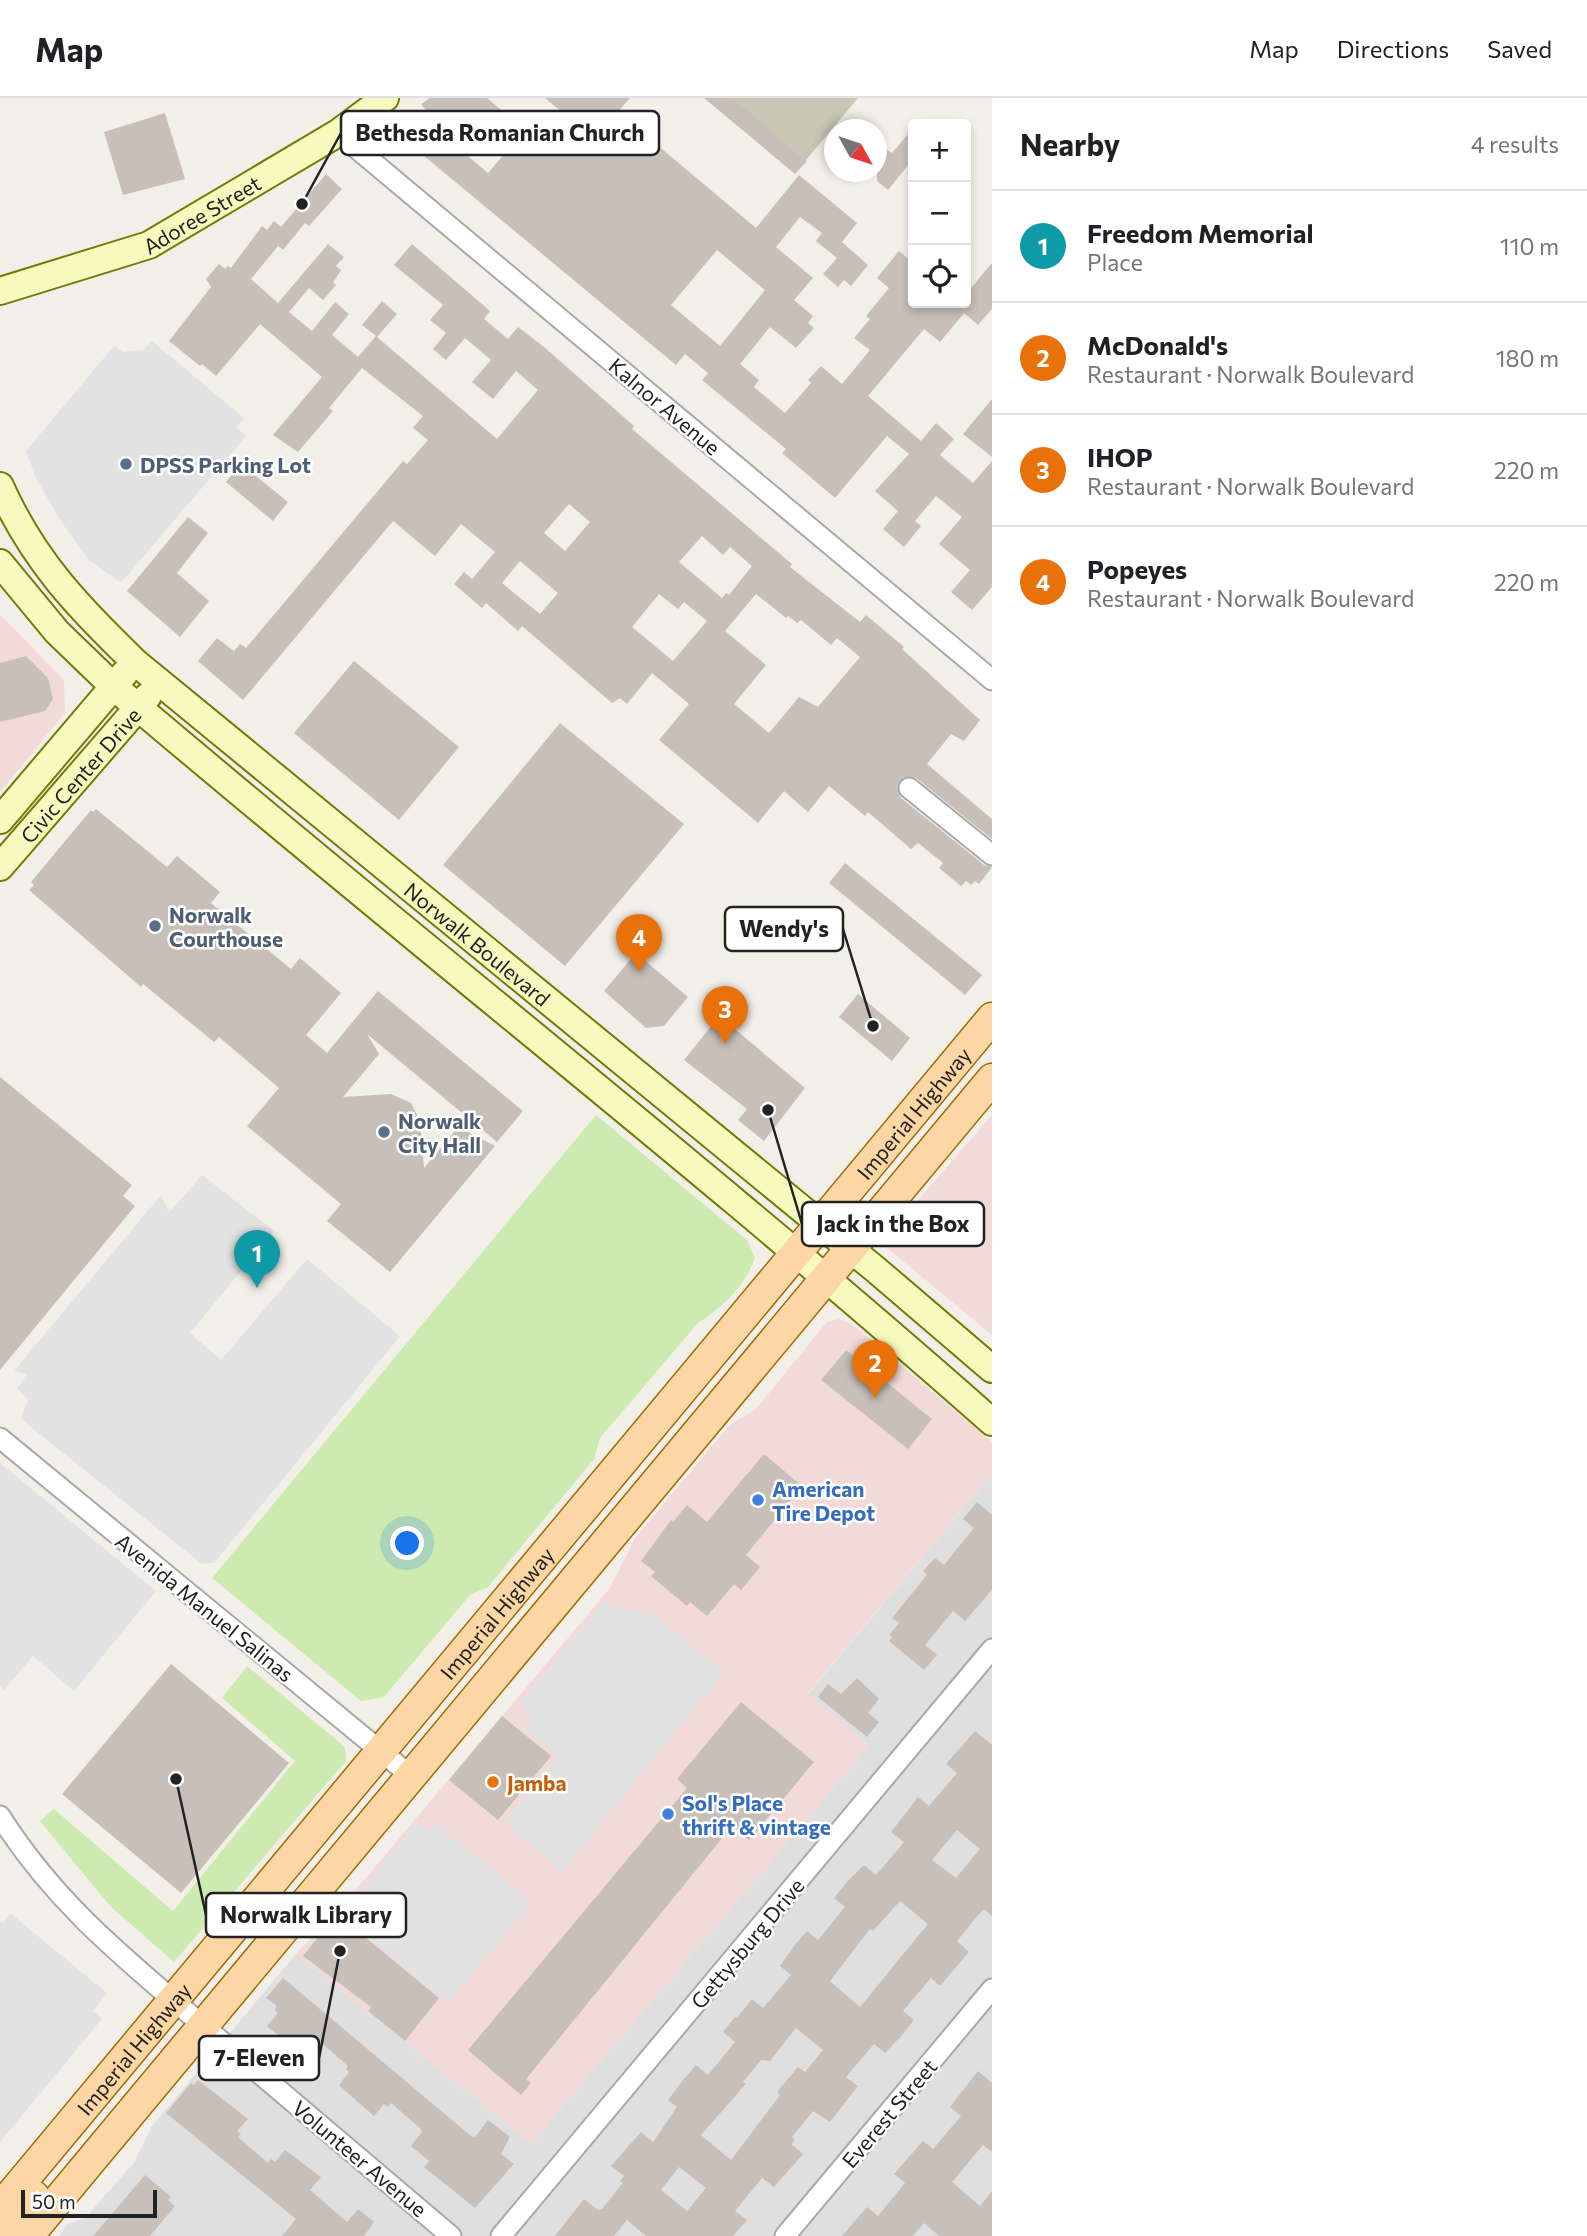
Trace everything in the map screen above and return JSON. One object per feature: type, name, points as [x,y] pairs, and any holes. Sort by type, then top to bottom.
[{"type":"main road","name":"Adoree Street","points":[[0,291],[149,245],[338,133],[385,98]]},
{"type":"main road","name":"Norwalk Boulevard","points":[[0,486],[16,522],[39,559],[84,614],[135,662],[850,1249],[992,1369]]},
{"type":"main road","name":"Norwalk Boulevard","points":[[0,564],[57,632],[136,706],[826,1277],[992,1422]]},
{"type":"main road","name":"Civic Center Drive","points":[[0,820],[135,662]]},
{"type":"main road","name":"Civic Center Drive","points":[[0,867],[136,706],[163,684]]},
{"type":"main road","name":"Imperial Highway","points":[[0,2208],[992,1018]]},
{"type":"main road","name":"Imperial Highway","points":[[28,2236],[992,1079]]},
{"type":"main road","points":[[7,2236],[9,2227],[56,2168],[79,2113]]},
{"type":"street","name":"Kalnor Avenue","points":[[338,133],[992,680]]},
{"type":"street","points":[[909,788],[992,855]]},
{"type":"street","name":"Avenida Manuel Salinas","points":[[0,1438],[411,1776]]},
{"type":"street","name":"Gettysburg Drive","points":[[501,2236],[992,1649]]},
{"type":"street","name":"Volunteer Avenue","points":[[0,1816],[20,1846],[88,1927],[172,2002],[203,2025],[451,2236]]},
{"type":"street","name":"Everest Street","points":[[785,2236],[992,1989]]},
{"type":"shaded area","points":[[729,98],[858,98],[840,119],[824,119],[824,139],[806,160]]},
{"type":"shaded area","name":"DPSS Parking Lot","points":[[152,341],[244,418],[236,427],[246,436],[121,583],[89,560],[62,523],[36,478],[26,451],[114,346],[123,352],[143,350]]},
{"type":"shaded area","points":[[0,615],[64,680],[65,713],[0,792]]},
{"type":"shaded area","points":[[992,1115],[992,1335],[881,1243]]},
{"type":"shaded area","points":[[202,1175],[274,1231],[190,1333],[221,1360],[307,1259],[400,1336],[214,1563],[202,1564],[21,1419],[28,1399],[17,1389],[27,1374],[14,1371],[161,1195],[169,1213]]},
{"type":"shaded area","points":[[839,1319],[852,1324],[992,1442],[992,1474],[807,1694],[869,1746],[531,2143],[296,1954],[337,1912],[610,1588],[635,1538],[730,1425],[755,1410],[827,1322]]},
{"type":"shaded area","points":[[0,1463],[156,1591],[74,1691],[33,1656],[4,1690],[0,1686]]},
{"type":"shaded area","points":[[992,1474],[992,2236],[59,2236],[67,2225],[86,2217],[133,2164],[152,2126],[296,1954],[531,2143],[869,1746],[807,1695]]},
{"type":"shaded area","points":[[605,1600],[616,1608],[654,1615],[724,1672],[562,1871],[503,1822],[558,1757],[525,1729],[533,1717],[519,1704]]},
{"type":"shaded area","points":[[417,1822],[428,1831],[436,1824],[526,1897],[527,1909],[448,2003],[351,1923],[362,1910],[353,1902]]},
{"type":"shaded area","points":[[10,1913],[107,1993],[93,2011],[102,2019],[0,2142],[0,1921],[3,1923]]},
{"type":"green space","points":[[596,1115],[747,1240],[755,1258],[751,1268],[732,1295],[698,1323],[600,1438],[594,1459],[488,1587],[470,1595],[384,1697],[361,1701],[212,1578]]},
{"type":"green space","points":[[247,1666],[345,1747],[346,1761],[174,1962],[110,1906],[40,1821],[54,1809],[173,1911],[295,1761],[222,1698]]},
{"type":"building","points":[[430,98],[487,98],[551,152],[575,123],[545,98],[630,98],[618,112],[756,228],[799,175],[857,223],[842,242],[868,265],[851,286],[844,280],[838,287],[823,274],[837,258],[816,241],[822,233],[800,217],[776,247],[813,278],[794,300],[813,316],[808,323],[814,328],[796,348],[770,327],[740,364],[759,380],[754,387],[785,413],[811,383],[808,380],[821,366],[842,384],[870,350],[854,338],[870,319],[866,316],[889,288],[877,278],[899,251],[908,259],[908,308],[971,308],[971,288],[992,263],[992,309],[978,325],[964,313],[940,342],[924,329],[868,396],[921,441],[936,423],[954,439],[940,455],[973,483],[992,461],[992,587],[972,610],[951,592],[970,570],[939,544],[962,517],[936,496],[915,521],[921,526],[904,547],[883,529],[898,511],[875,491],[909,454],[887,436],[835,498],[782,453],[786,449],[702,380],[708,373],[685,354],[676,365],[400,136],[410,123],[427,112],[421,104]],"holes":[[[461,114],[506,152],[488,173],[437,130]],[[717,250],[765,290],[720,346],[671,305]]]},
{"type":"building","points":[[704,98],[732,98],[807,161],[795,174]]},
{"type":"building","points":[[165,113],[185,179],[123,195],[104,132]]},
{"type":"building","points":[[908,134],[908,165],[888,190],[878,182],[887,182],[887,150],[892,153]]},
{"type":"building","points":[[326,174],[342,189],[309,226],[305,223],[283,250],[278,246],[251,279],[278,303],[328,244],[344,257],[336,266],[341,270],[333,283],[336,285],[323,300],[309,288],[289,312],[312,331],[335,302],[349,314],[332,335],[358,357],[376,336],[362,325],[382,301],[397,314],[377,337],[497,439],[538,390],[516,371],[493,399],[472,382],[491,360],[465,338],[446,360],[433,349],[446,333],[430,320],[443,305],[394,265],[412,244],[490,311],[484,319],[508,339],[518,327],[544,347],[634,426],[632,429],[792,564],[790,567],[860,622],[866,615],[904,647],[902,649],[980,720],[964,741],[951,734],[927,764],[992,819],[992,839],[916,778],[904,777],[897,787],[901,798],[984,865],[992,867],[979,884],[975,881],[971,885],[966,881],[961,886],[939,868],[943,863],[918,843],[911,849],[868,812],[865,816],[829,786],[808,812],[784,791],[758,823],[659,740],[689,704],[652,673],[627,704],[620,698],[612,703],[522,626],[518,631],[486,603],[482,608],[454,584],[464,572],[472,579],[495,552],[461,524],[435,556],[393,521],[243,700],[198,661],[217,638],[234,651],[240,644],[246,648],[403,461],[407,464],[428,440],[413,428],[423,416],[362,368],[329,408],[333,411],[298,452],[273,435],[322,377],[260,324],[216,376],[169,341],[211,287],[206,279],[219,264],[225,269],[228,266],[231,268],[262,226],[267,230],[274,221],[281,227]],"holes":[[[569,504],[590,522],[565,551],[544,533]],[[702,536],[723,555],[730,547],[752,566],[729,595],[726,593],[722,598],[679,562]],[[520,561],[558,593],[540,614],[502,583]],[[659,594],[678,609],[684,602],[707,621],[673,661],[632,627]],[[756,594],[786,618],[788,616],[797,623],[801,620],[831,645],[837,638],[860,657],[818,707],[799,697],[769,733],[734,704],[766,665],[725,631]]]},
{"type":"building","points":[[992,399],[992,457],[963,434]]},
{"type":"building","points":[[241,464],[288,502],[273,521],[226,482]]},
{"type":"building","points":[[188,517],[208,533],[177,573],[209,601],[180,637],[127,591]]},
{"type":"building","points":[[26,656],[48,678],[53,699],[45,711],[0,722],[0,663]]},
{"type":"building","points":[[354,661],[459,747],[399,820],[294,733]]},
{"type":"building","points":[[560,723],[684,824],[565,966],[443,865]]},
{"type":"building","points":[[96,809],[167,867],[177,856],[220,892],[211,903],[291,969],[300,958],[341,993],[306,1035],[327,1053],[378,991],[523,1111],[497,1142],[367,1034],[379,1054],[343,1097],[391,1094],[411,1103],[420,1121],[424,1168],[458,1127],[495,1146],[390,1272],[327,1221],[341,1204],[247,1126],[279,1088],[219,1037],[214,1042],[143,984],[141,987],[29,890],[34,885],[31,882],[91,810],[93,812]]},
{"type":"building","points":[[845,863],[982,975],[965,995],[829,883]]},
{"type":"building","points":[[636,953],[688,997],[664,1026],[646,1028],[604,991]]},
{"type":"building","points":[[858,994],[910,1038],[892,1061],[839,1017]]},
{"type":"building","points":[[717,1019],[727,1028],[730,1025],[805,1088],[764,1141],[738,1120],[747,1109],[684,1060]]},
{"type":"building","points":[[0,1077],[132,1185],[123,1196],[135,1206],[0,1370]]},
{"type":"building","points":[[846,1350],[932,1419],[908,1449],[821,1380]]},
{"type":"building","points":[[764,1454],[802,1486],[746,1555],[760,1567],[741,1590],[734,1584],[707,1616],[690,1602],[687,1606],[651,1576],[655,1572],[641,1561],[671,1520],[673,1522],[687,1505],[707,1522]]},
{"type":"building","points":[[977,1502],[992,1515],[992,1590],[965,1621],[953,1611],[925,1645],[937,1655],[924,1670],[889,1641],[892,1637],[889,1635],[899,1623],[892,1618],[927,1574],[923,1571],[935,1558],[944,1565],[974,1528],[963,1519]]},
{"type":"building","points":[[171,1664],[289,1763],[181,1893],[62,1794]]},
{"type":"building","points":[[857,1678],[879,1699],[868,1713],[879,1722],[867,1737],[818,1697],[828,1684],[841,1694]]},
{"type":"building","points":[[741,1702],[814,1762],[749,1840],[732,1826],[526,2079],[531,2083],[521,2095],[468,2050],[687,1788],[677,1779]]},
{"type":"building","points":[[502,1716],[551,1756],[498,1820],[449,1780]]},
{"type":"building","points":[[975,1731],[992,1745],[992,1916],[984,1909],[980,1913],[957,1941],[969,1952],[940,1986],[931,1978],[903,2011],[914,2020],[902,2035],[885,2053],[874,2044],[846,2077],[858,2086],[830,2122],[813,2111],[792,2137],[795,2140],[791,2144],[803,2154],[774,2187],[762,2178],[735,2211],[747,2220],[733,2236],[646,2236],[627,2220],[614,2236],[555,2236],[584,2199],[598,2210],[602,2209],[623,2183],[620,2181],[624,2176],[611,2166],[641,2132],[653,2142],[677,2107],[668,2100],[683,2080],[696,2065],[708,2075],[735,2042],[723,2032],[735,2017],[737,2018],[752,1999],[763,2008],[791,1975],[780,1966],[794,1946],[807,1931],[818,1940],[845,1907],[834,1898],[846,1883],[864,1865],[876,1875],[900,1847],[904,1842],[891,1832],[918,1797],[929,1806],[957,1773],[946,1764]],"holes":[[[957,1830],[980,1849],[956,1878],[932,1860]],[[900,1901],[928,1924],[860,2007],[830,1981],[870,1929],[873,1931]],[[796,2028],[823,2050],[805,2072],[798,2067],[777,2092],[780,2095],[731,2160],[701,2135],[746,2084],[743,2082],[761,2060],[770,2061]],[[679,2167],[706,2188],[687,2211],[661,2190]]]},
{"type":"building","points":[[337,1914],[439,1998],[405,2041],[368,2011],[371,2007],[303,1956]]},
{"type":"building","points":[[283,1978],[471,2136],[475,2137],[488,2120],[510,2137],[501,2154],[514,2164],[475,2208],[424,2167],[429,2161],[411,2146],[422,2132],[420,2128],[391,2103],[388,2107],[384,2104],[374,2116],[339,2085],[349,2072],[346,2069],[348,2066],[318,2040],[313,2040],[302,2054],[267,2026],[278,2013],[274,2010],[277,2006],[266,1998]]},
{"type":"building","points":[[978,2071],[992,2083],[992,2152],[983,2145],[952,2182],[980,2206],[992,2191],[992,2236],[939,2236],[924,2223],[913,2236],[842,2236],[867,2207],[878,2216],[905,2183],[894,2174],[923,2141],[933,2149],[961,2116],[950,2107]]},
{"type":"building","points":[[198,2080],[248,2119],[237,2131],[241,2134],[238,2137],[268,2163],[271,2159],[275,2162],[285,2150],[321,2177],[310,2190],[347,2222],[358,2209],[374,2222],[364,2236],[282,2236],[296,2219],[166,2113],[191,2083],[194,2085]]},
{"type":"building","points":[[145,2175],[171,2197],[168,2200],[175,2206],[150,2236],[93,2236]]},
{"type":"place","name":"Bethesda Romanian Church","points":[[302,204]]},
{"type":"place","name":"DPSS Parking Lot","points":[[126,464]]},
{"type":"place","name":"Norwalk Courthouse","points":[[155,926]]},
{"type":"place","name":"Popeyes","points":[[639,972]]},
{"type":"place","name":"Wendy's","points":[[873,1026]]},
{"type":"place","name":"IHOP","points":[[725,1044]]},
{"type":"place","name":"Jack in the Box","points":[[768,1110]]},
{"type":"place","name":"Norwalk City Hall","points":[[384,1132]]},
{"type":"place","name":"Freedom Memorial","points":[[257,1288]]},
{"type":"place","name":"McDonald's","points":[[875,1398]]},
{"type":"place","name":"American Tire Depot","points":[[758,1500]]},
{"type":"place","name":"Norwalk Library","points":[[176,1779]]},
{"type":"place","name":"Jamba","points":[[493,1782]]},
{"type":"place","name":"Sol's Place thrift & vintage","points":[[668,1814]]},
{"type":"place","name":"7-Eleven","points":[[340,1951]]}]
